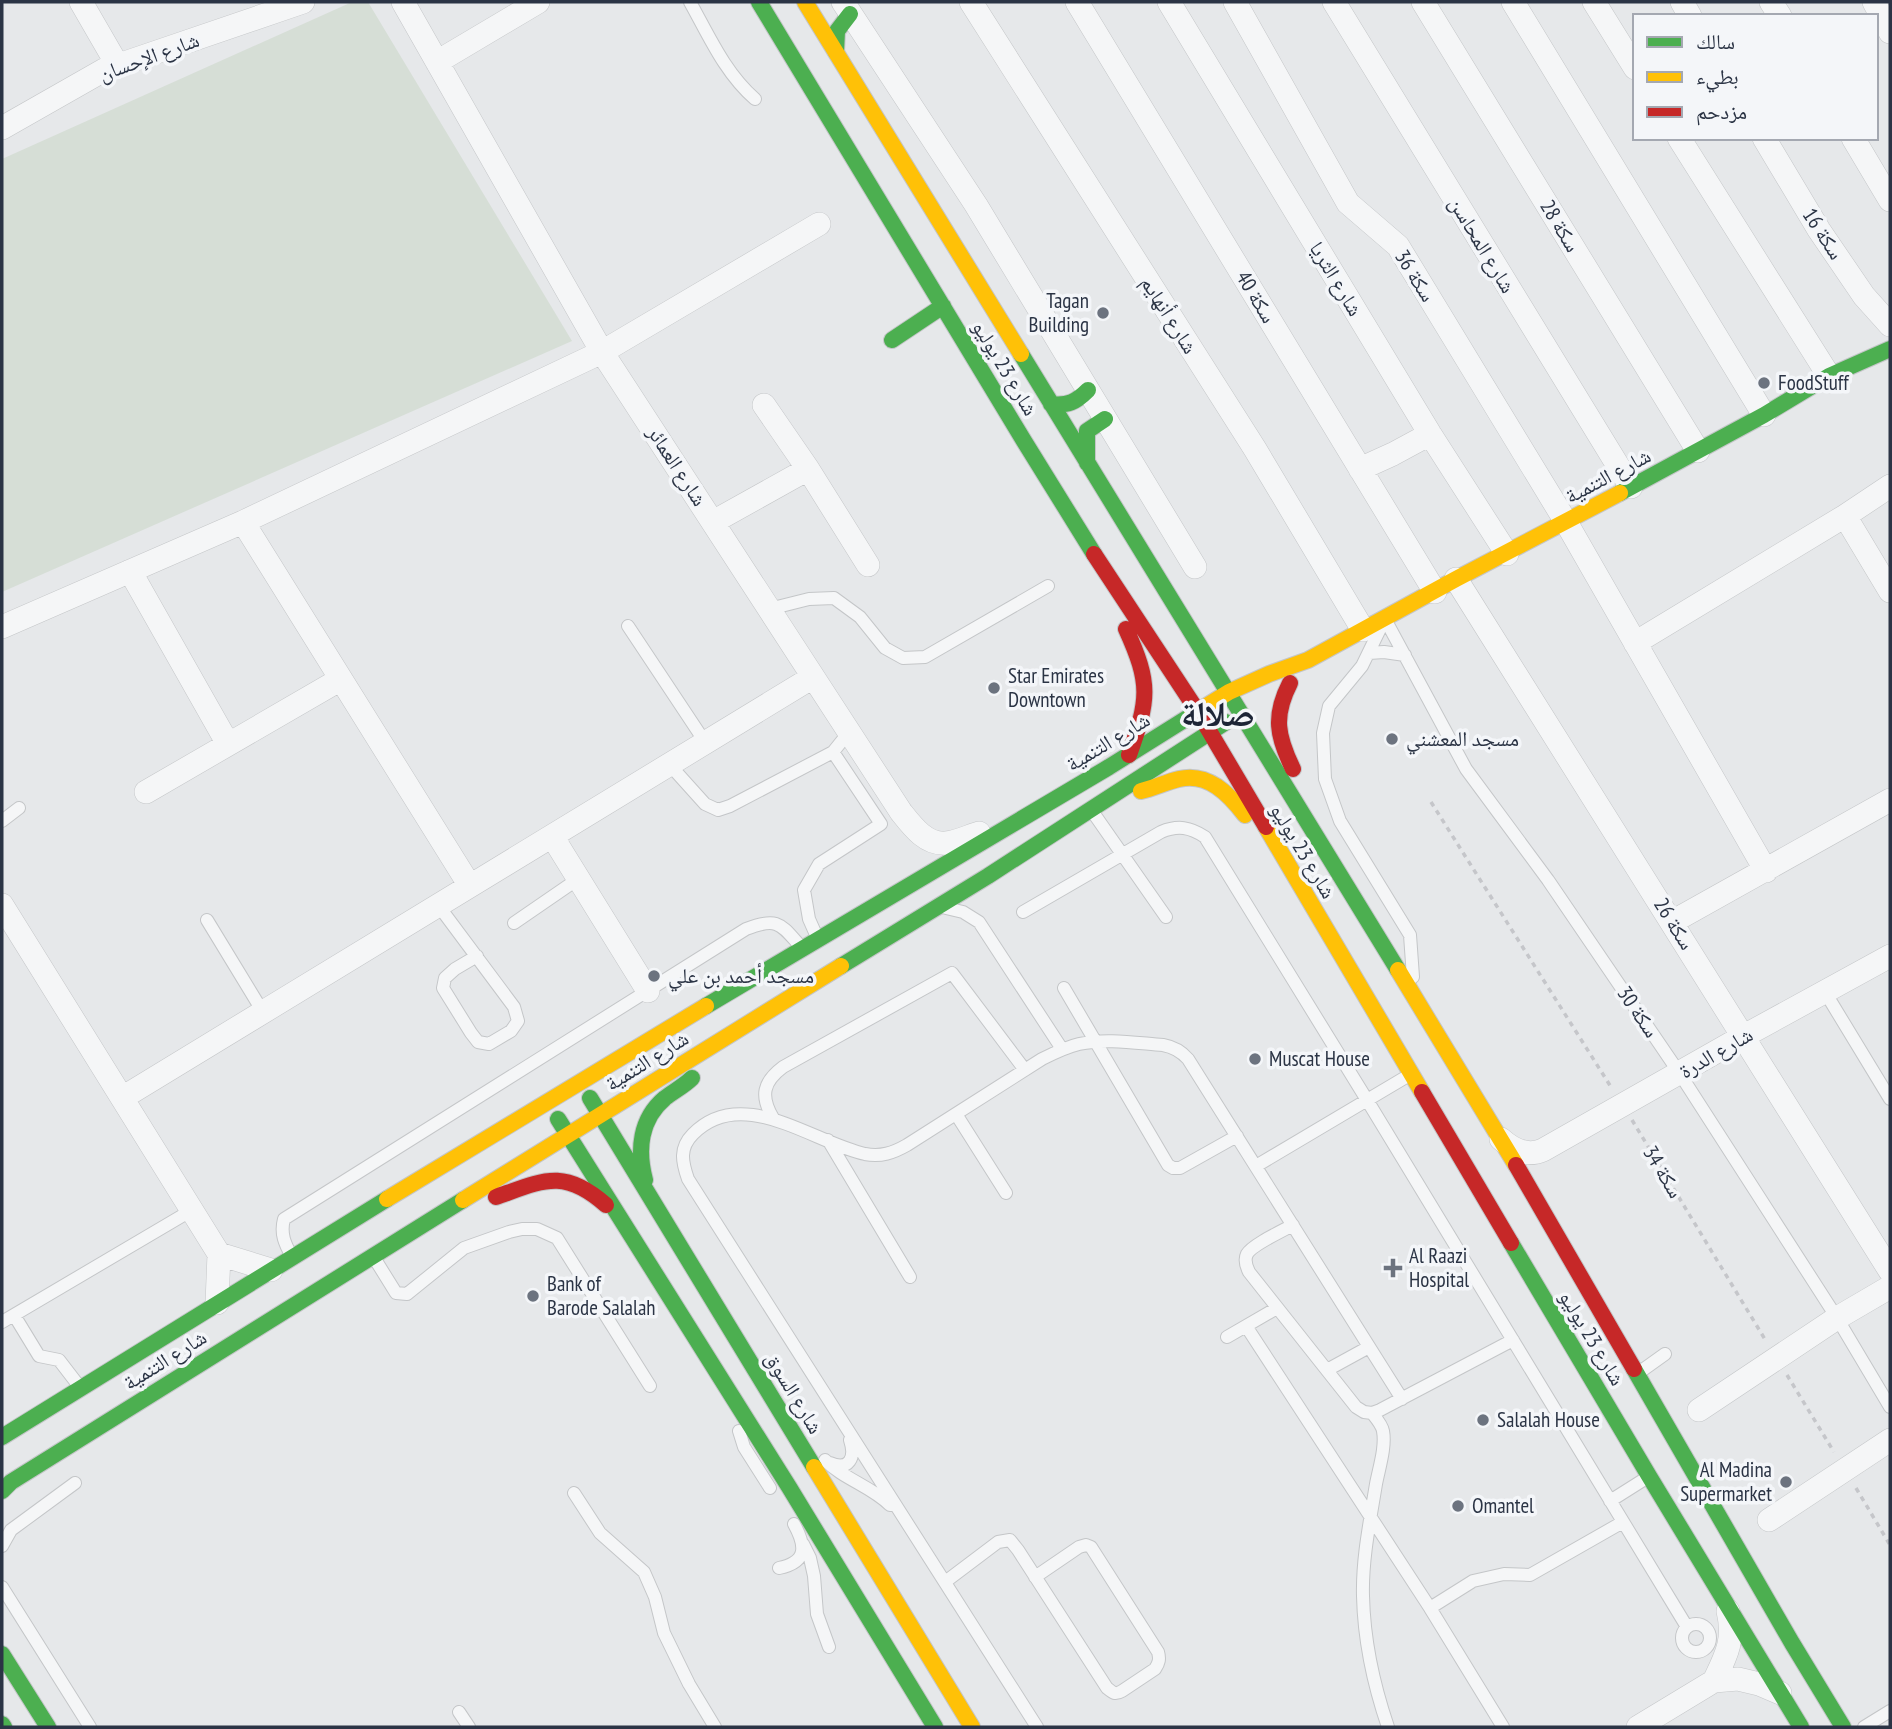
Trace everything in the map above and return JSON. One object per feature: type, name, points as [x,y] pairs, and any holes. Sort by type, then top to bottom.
[{"type":"street","points":[[81,2],[118,66]]},
{"type":"street","name":"شارع الإحسان","points":[[2,128],[104,71],[303,2]]},
{"type":"street","name":"شارع العمائر","points":[[403,2],[602,352],[849,732],[891,818],[934,842],[947,843],[1013,824]]},
{"type":"street","name":"شارع 23 يوليو","points":[[759,2],[1096,555],[1198,712],[1801,1727]]},
{"type":"street","points":[[805,2],[829,11],[845,6]]},
{"type":"street","name":"شارع 23 يوليو","points":[[805,2],[1229,692],[1246,710],[1313,830],[1534,1195],[1843,1727]]},
{"type":"street","name":"شارع أنهايم","points":[[971,2],[1247,438],[1366,641]]},
{"type":"street","name":"سكة 40","points":[[1077,2],[1434,592]]},
{"type":"street","name":"شارع الثريا","points":[[1169,2],[1430,434],[1507,554]]},
{"type":"street","name":"سكة 36","points":[[1235,2],[1348,203],[1398,246],[1566,522],[1766,871]]},
{"type":"street","name":"شارع المحاسن","points":[[1334,2],[1631,487]]},
{"type":"street","name":"سكة 28","points":[[1423,2],[1698,451]]},
{"type":"street","points":[[1513,2],[1764,415]]},
{"type":"street","points":[[1594,2],[1633,65]]},
{"type":"street","points":[[1874,2],[1890,33]]},
{"type":"street","points":[[438,62],[523,6]]},
{"type":"street","points":[[836,52],[836,29],[845,6]]},
{"type":"street","points":[[845,6],[976,205],[1195,567]]},
{"type":"street","points":[[1680,140],[1829,376]]},
{"type":"street","name":"سكة 16","points":[[1765,140],[1819,230],[1864,296],[1890,325]]},
{"type":"street","points":[[1854,140],[1890,200]]},
{"type":"street","points":[[2,627],[243,522],[602,352],[819,224]]},
{"type":"street","points":[[892,340],[943,306]]},
{"type":"street","name":"شارع التنمية","points":[[2,1437],[580,1081],[819,941],[1229,692],[1269,674],[1366,641],[1385,619],[1456,579],[1698,451],[1829,376],[1890,349]]},
{"type":"street","points":[[1051,404],[1066,406],[1078,401],[1088,390]]},
{"type":"street","points":[[764,405],[868,565]]},
{"type":"street","points":[[1087,464],[1087,431],[1105,419]]},
{"type":"street","points":[[1360,469],[1430,434]]},
{"type":"street","points":[[713,523],[808,469]]},
{"type":"street","points":[[1636,643],[1890,486]]},
{"type":"street","points":[[1845,516],[1890,591]]},
{"type":"street","points":[[243,522],[470,886]]},
{"type":"street","points":[[1096,555],[1145,678],[1145,705],[1129,755]]},
{"type":"street","points":[[130,571],[228,744]]},
{"type":"street","points":[[1154,571],[1179,592],[1220,650]]},
{"type":"street","name":"سكة 26","points":[[1456,579],[1890,1271]]},
{"type":"street","name":"شارع التنمية","points":[[1270,695],[1290,683],[1308,660]]},
{"type":"street","points":[[1240,667],[1269,674]]},
{"type":"street","points":[[122,1098],[813,677]]},
{"type":"street","points":[[146,792],[341,679]]},
{"type":"street","points":[[1290,683],[1279,709],[1278,732],[1312,811],[1313,830]]},
{"type":"street","name":"شارع التنمية","points":[[2,1491],[11,1482],[459,1202],[988,876],[1246,710]]},
{"type":"street","points":[[1114,796],[1161,786],[1186,777],[1206,782],[1233,798],[1268,846],[1281,855]]},
{"type":"street","points":[[1672,922],[1890,800]]},
{"type":"street","points":[[552,836],[648,991]]},
{"type":"street","points":[[2,905],[219,1254],[217,1303]]},
{"type":"street","name":"شارع الدرة","points":[[1543,1150],[1744,1036],[1889,960]]},
{"type":"street","points":[[649,1196],[639,1154],[644,1127],[659,1103],[689,1082],[701,1069],[721,1039]]},
{"type":"street","name":"شارع السوق","points":[[580,1081],[972,1727]]},
{"type":"street","points":[[547,1102],[803,1510],[935,1727]]},
{"type":"street","points":[[1500,1138],[1524,1153],[1532,1154],[1543,1150]]},
{"type":"street","points":[[1534,1195],[1530,1184],[1531,1170],[1543,1150]]},
{"type":"street","points":[[459,1202],[484,1201],[532,1183],[559,1180],[585,1188],[614,1210]]},
{"type":"street","points":[[219,1254],[271,1270]]},
{"type":"street","points":[[1699,1410],[1837,1318],[1890,1287]]},
{"type":"street","points":[[1769,1520],[1890,1440]]},
{"type":"street","points":[[1714,1681],[1725,1658],[1732,1633],[1727,1604]]},
{"type":"street","points":[[2,1654],[48,1727]]},
{"type":"street","points":[[1638,1727],[1714,1681],[1738,1679],[1780,1693]]},
{"type":"lane","points":[[690,2],[730,73],[755,99]]},
{"type":"lane","points":[[769,609],[809,599],[834,598],[860,617],[885,648],[903,658],[925,657],[1048,586]]},
{"type":"lane","points":[[1385,619],[1366,641],[1362,666],[1329,706],[1323,733],[1325,779],[1340,821],[1410,935],[1414,997]]},
{"type":"lane","name":"سكة 30","points":[[1385,619],[1466,769],[1548,880],[1680,1074],[1837,1318],[1890,1407]]},
{"type":"lane","points":[[628,626],[705,742]]},
{"type":"lane","points":[[1366,641],[1384,652],[1405,655]]},
{"type":"lane","points":[[669,764],[705,804],[718,810],[833,752],[849,732]]},
{"type":"lane","points":[[819,941],[808,919],[804,890],[819,864],[891,818],[833,752]]},
{"type":"lane","points":[[2,821],[19,808]]},
{"type":"lane","points":[[1092,810],[1166,917]]},
{"type":"lane","points":[[1023,912],[1161,832],[1184,827],[1205,837],[1687,1627]]},
{"type":"lane","points":[[988,876],[976,902],[979,922],[1062,1049]]},
{"type":"lane","points":[[514,923],[578,879]]},
{"type":"lane","points":[[438,905],[477,956],[514,1007],[518,1021],[511,1031],[489,1044],[478,1042],[443,988],[445,978],[477,956]]},
{"type":"lane","points":[[935,908],[954,908],[979,922]]},
{"type":"lane","points":[[207,920],[263,1012]]},
{"type":"lane","points":[[292,1257],[283,1240],[281,1228],[284,1219],[746,929],[771,922],[781,925],[803,950]]},
{"type":"lane","points":[[773,1118],[767,1109],[765,1091],[774,1074],[952,973],[1025,1070]]},
{"type":"lane","points":[[1065,988],[1168,1165],[1180,1168],[1237,1136]]},
{"type":"lane","points":[[1825,992],[1890,1099]]},
{"type":"lane","points":[[1037,1727],[688,1178],[682,1153],[688,1138],[698,1129],[721,1116],[731,1114],[773,1118],[862,1153],[885,1154],[907,1145],[1062,1049],[1097,1042],[1173,1047],[1188,1059],[1402,1399]]},
{"type":"lane","points":[[1256,1167],[1411,1073]]},
{"type":"lane","points":[[956,1114],[1006,1193]]},
{"type":"lane","points":[[828,1140],[909,1278]]},
{"type":"lane","points":[[2,1322],[192,1210]]},
{"type":"lane","points":[[1293,1225],[1252,1249],[1246,1255],[1245,1264],[1356,1407],[1364,1412],[1372,1413],[1402,1399],[1513,1340]]},
{"type":"lane","points":[[373,1256],[396,1293],[407,1294],[464,1248],[522,1229],[537,1229],[557,1238],[650,1386]]},
{"type":"lane","points":[[1227,1337],[1277,1308]]},
{"type":"lane","points":[[14,1315],[39,1356],[58,1360],[80,1388]]},
{"type":"lane","points":[[1246,1326],[1430,1608],[1503,1727]]},
{"type":"lane","points":[[1327,1370],[1369,1347]]},
{"type":"lane","points":[[1637,1374],[1665,1354]]},
{"type":"lane","points":[[760,1379],[790,1407],[821,1456],[832,1468],[886,1500],[903,1517]]},
{"type":"lane","points":[[732,1396],[744,1447],[774,1493]]},
{"type":"lane","points":[[1372,1413],[1383,1429],[1384,1444],[1370,1517],[1363,1570],[1363,1595],[1365,1625],[1375,1680],[1388,1727]]},
{"type":"lane","points":[[821,1456],[832,1465],[839,1466],[851,1460],[852,1446],[843,1423]]},
{"type":"lane","points":[[1610,1500],[1650,1476]]},
{"type":"lane","points":[[2,1546],[11,1530],[75,1483]]},
{"type":"lane","points":[[574,1493],[600,1533],[644,1572],[655,1597],[664,1633],[688,1684],[715,1727]]},
{"type":"lane","points":[[788,1516],[810,1558],[817,1614],[829,1647]]},
{"type":"lane","points":[[1430,1608],[1474,1581],[1504,1574],[1530,1575],[1623,1522]]},
{"type":"lane","points":[[779,1568],[791,1566],[798,1560],[802,1552],[802,1540]]},
{"type":"lane","points":[[945,1582],[998,1542],[1010,1541],[1107,1688],[1113,1693],[1122,1691],[1159,1664],[1158,1652],[1091,1547],[1079,1547],[1035,1577]]},
{"type":"lane","points":[[2,1587],[90,1727]]},
{"type":"lane","points":[[1864,1727],[1890,1711]]},
{"type":"lane","points":[[459,1712],[470,1727]]},
{"type":"path","name":"سكة 34","points":[[1431,802],[1623,1105],[1890,1545]]},
{"type":"shaded area","points":[[352,2],[368,2],[572,341],[2,592],[2,159]]},
{"type":"traffic: fast","points":[[759,2],[1094,554]]},
{"type":"traffic: fast","points":[[836,52],[837,31],[850,14]]},
{"type":"traffic: fast","points":[[892,340],[943,306]]},
{"type":"traffic: fast","points":[[1620,493],[1764,415],[1829,376],[1890,349]]},
{"type":"traffic: fast","points":[[1021,354],[1398,970]]},
{"type":"traffic: fast","points":[[1051,404],[1071,402],[1088,390]]},
{"type":"traffic: fast","points":[[1087,463],[1087,431],[1105,419]]},
{"type":"traffic: fast","points":[[706,1006],[1192,715]]},
{"type":"traffic: fast","points":[[841,966],[988,876],[1226,722]]},
{"type":"traffic: fast","points":[[645,1180],[641,1146],[650,1115],[665,1098],[692,1078]]},
{"type":"traffic: fast","points":[[590,1098],[814,1467]]},
{"type":"traffic: fast","points":[[558,1119],[789,1487],[935,1727]]},
{"type":"traffic: fast","points":[[2,1437],[387,1199]]},
{"type":"traffic: fast","points":[[2,1491],[11,1482],[463,1200]]},
{"type":"traffic: fast","points":[[1511,1243],[1801,1727]]},
{"type":"traffic: fast","points":[[1634,1369],[1843,1727]]},
{"type":"traffic: fast","points":[[2,1654],[48,1727]]},
{"type":"traffic: slow","points":[[805,2],[1021,354]]},
{"type":"traffic: slow","points":[[1192,715],[1229,692],[1308,660],[1620,493]]},
{"type":"traffic: slow","points":[[1141,791],[1179,779],[1199,779],[1217,786],[1245,815]]},
{"type":"traffic: slow","points":[[1266,827],[1422,1092]]},
{"type":"traffic: slow","points":[[463,1200],[841,966]]},
{"type":"traffic: slow","points":[[1398,970],[1516,1165]]},
{"type":"traffic: slow","points":[[387,1199],[706,1006]]},
{"type":"traffic: slow","points":[[814,1467],[972,1727]]},
{"type":"traffic: jam","points":[[1094,554],[1198,712],[1266,827]]},
{"type":"traffic: jam","points":[[1126,629],[1140,664],[1144,692],[1140,719],[1129,755]]},
{"type":"traffic: jam","points":[[1290,683],[1281,706],[1279,726],[1283,746],[1293,769]]},
{"type":"traffic: jam","points":[[1422,1092],[1511,1243]]},
{"type":"traffic: jam","points":[[1516,1165],[1634,1369]]},
{"type":"traffic: jam","points":[[496,1197],[541,1182],[553,1181],[578,1186],[606,1205]]},
{"type":"place","name":"Tagan Building","points":[[1103,313]]},
{"type":"place","name":"FoodStuff","points":[[1764,383]]},
{"type":"place","name":"Star Emirates Downtown","points":[[994,688]]},
{"type":"place","name":"مسجد المعشني","points":[[1392,739]]},
{"type":"place","name":"مسجد أحمد بن علي","points":[[654,976]]},
{"type":"place","name":"Muscat House","points":[[1255,1059]]},
{"type":"place","name":"Al Raazi Hospital","points":[[1393,1268]]},
{"type":"place","name":"Bank of Barode Salalah","points":[[533,1296]]},
{"type":"place","name":"Salalah House","points":[[1483,1420]]},
{"type":"place","name":"Al Madina Supermarket","points":[[1786,1482]]},
{"type":"place","name":"Omantel","points":[[1458,1506]]},
{"type":"district","name":"صلالة","points":[[1218,714]]}]
